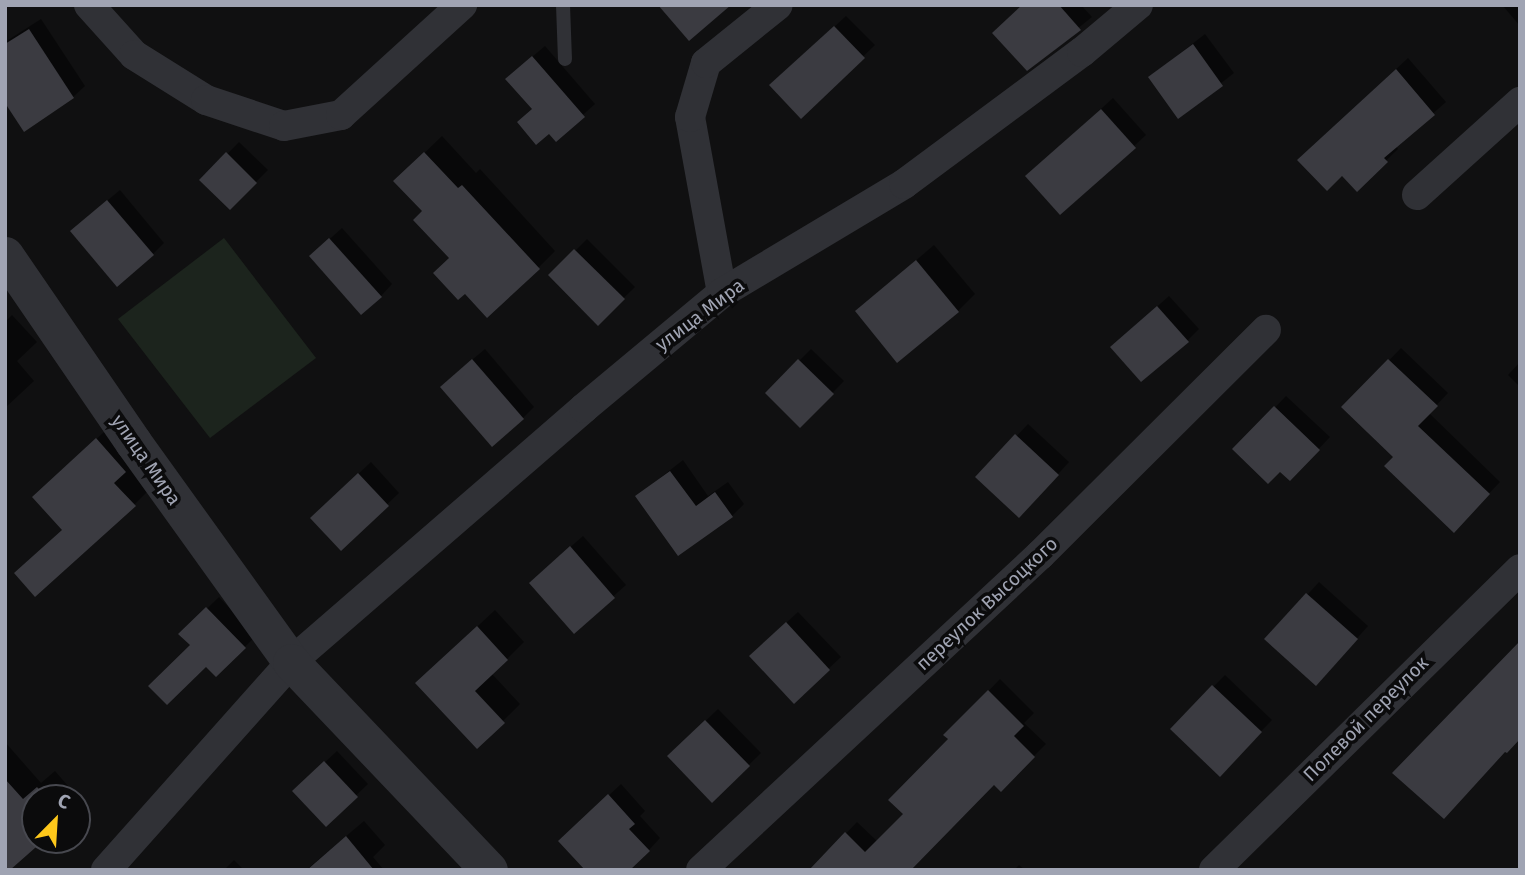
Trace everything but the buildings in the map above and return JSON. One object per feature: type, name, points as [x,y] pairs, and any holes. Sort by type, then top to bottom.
[{"type":"street","points":[[89,5],[134,55],[206,100],[284,126],[341,115],[462,5]]},
{"type":"street","points":[[722,293],[690,117],[706,63],[778,5]]},
{"type":"street","name":"улица Мира","points":[[106,870],[291,662],[584,408],[722,293],[904,184],[1082,52],[1138,5]]},
{"type":"street","points":[[1417,195],[1520,102]]},
{"type":"street","name":"улица Мира","points":[[5,255],[133,442],[291,662],[489,870]]},
{"type":"street","name":"переулок Высоцкого","points":[[701,870],[1040,555],[1266,330]]},
{"type":"street","name":"Полевой переулок","points":[[1214,870],[1520,569]]},
{"type":"lane","points":[[563,5],[565,59]]},
{"type":"shaded area","points":[[224,238],[316,358],[210,438],[118,319]]}]
